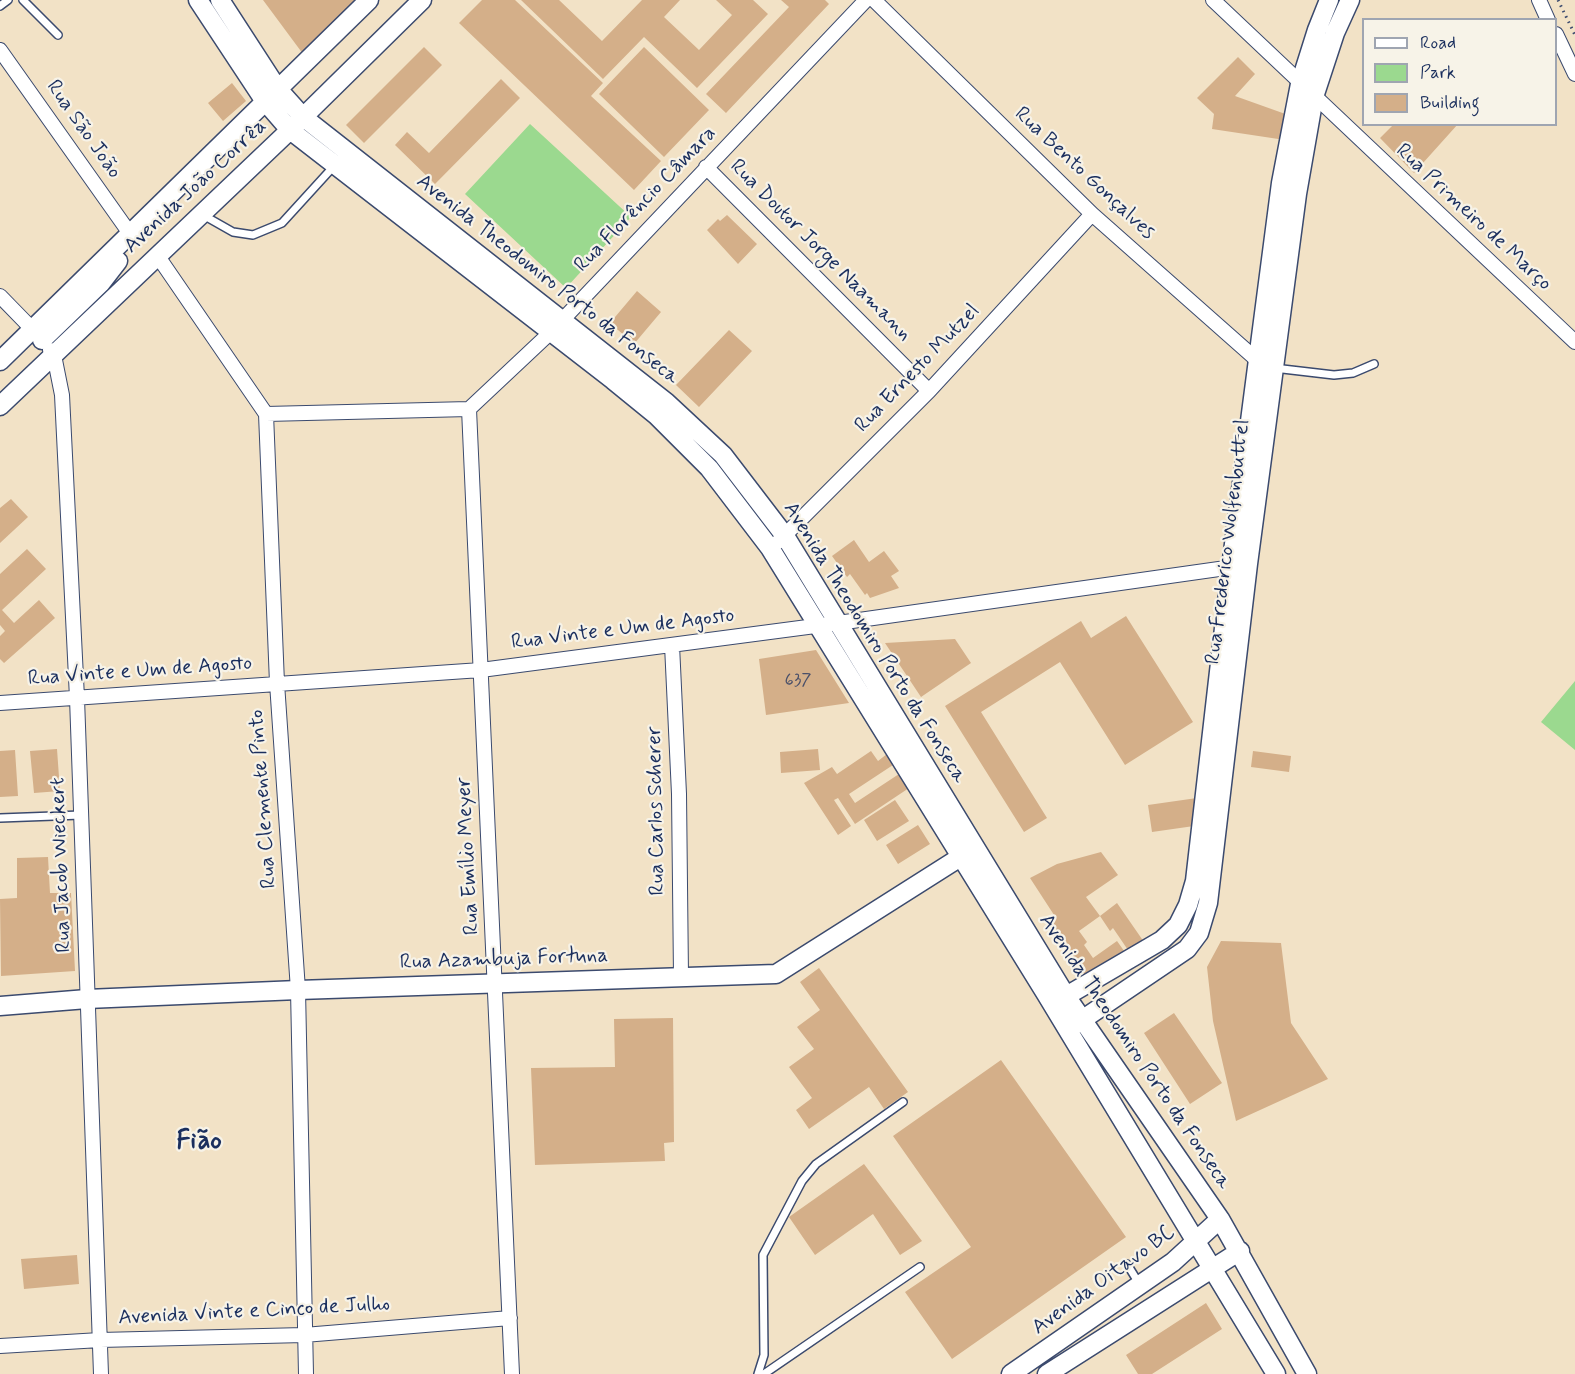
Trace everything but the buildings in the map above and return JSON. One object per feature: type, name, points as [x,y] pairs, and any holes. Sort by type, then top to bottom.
[{"type":"main road","name":"Avenida Theodomiro Porto da Fonseca","points":[[198,0],[270,94],[303,117],[403,207],[723,455],[785,536],[837,623],[885,718]]},
{"type":"main road","name":"Avenida Theodomiro Porto da Fonseca","points":[[220,0],[290,130],[335,165],[403,207]]},
{"type":"main road","name":"Avenida João Corrêa","points":[[0,361],[38,335],[131,235],[270,94],[369,0]]},
{"type":"main road","name":"Avenida João Corrêa","points":[[0,406],[156,255],[290,130],[422,0]]},
{"type":"main road","name":"Rua Frederico Wolfenbuttel","points":[[1075,1025],[1187,949],[1199,933],[1208,903],[1217,757],[1300,84],[1329,0]]},
{"type":"main road","name":"Rua Frederico Wolfenbuttel","points":[[1283,228],[1314,97],[1335,33],[1350,0]]},
{"type":"main road","name":"Avenida Theodomiro Porto da Fonseca","points":[[661,409],[770,549],[818,626],[885,718],[1075,1025],[1132,1135],[1276,1374]]},
{"type":"main road","name":"Rua Frederico Wolfenbuttel","points":[[1059,1000],[1162,940],[1178,925],[1188,905],[1195,881],[1217,757]]},
{"type":"main road","name":"Rua Azambuja Fortuna","points":[[0,1006],[87,999],[297,990],[776,974],[967,852]]},
{"type":"main road","name":"Avenida Theodomiro Porto da Fonseca","points":[[1075,1025],[1153,1123],[1220,1219],[1307,1374]]},
{"type":"main road","points":[[1132,1135],[1153,1123]]},
{"type":"main road","name":"Avenida Oitavo BC","points":[[1017,1373],[1173,1262],[1220,1219]]},
{"type":"main road","name":"Avenida Oitavo BC","points":[[1047,1374],[1240,1251]]},
{"type":"street","name":"Rua Florêncio Câmara","points":[[469,409],[556,326],[866,0]]},
{"type":"street","name":"Rua Bento Gonçalves","points":[[874,0],[1092,214],[1265,364]]},
{"type":"street","name":"Rua Primeiro de Março","points":[[1213,0],[1575,342]]},
{"type":"street","points":[[1539,0],[1547,18]]},
{"type":"street","points":[[1557,36],[1575,74]]},
{"type":"street","name":"Rua São João","points":[[0,50],[131,235]]},
{"type":"street","name":"Rua Doutor Jorge Naamann","points":[[706,167],[929,391]]},
{"type":"street","name":"Rua Ernesto Mutzel","points":[[770,549],[929,391],[1092,214]]},
{"type":"street","points":[[156,255],[266,414],[469,409]]},
{"type":"street","points":[[0,296],[54,355]]},
{"type":"street","name":"Rua Jacob Wieckert","points":[[54,355],[62,395],[77,698],[101,1374]]},
{"type":"street","name":"Rua Emílio Meyer","points":[[469,409],[512,1374]]},
{"type":"street","name":"Rua Clemente Pinto","points":[[266,414],[277,683],[297,990],[306,1374]]},
{"type":"street","name":"Rua Vinte e Um de Agosto","points":[[0,703],[481,670],[818,626],[1239,566]]},
{"type":"street","name":"Rua Carlos Scherer","points":[[672,645],[679,794],[681,976]]},
{"type":"street","name":"Avenida Vinte e Cinco de Julho","points":[[0,1346],[100,1340],[304,1335],[510,1318]]},
{"type":"lane","points":[[0,6],[8,0]]},
{"type":"lane","points":[[23,0],[58,35]]},
{"type":"lane","points":[[201,213],[233,232],[253,234],[282,223],[335,165]]},
{"type":"lane","points":[[1265,364],[1334,375],[1353,373],[1374,364]]},
{"type":"lane","points":[[0,818],[81,815]]},
{"type":"lane","points":[[758,1374],[764,1354],[763,1255],[802,1181],[816,1164],[903,1102]]},
{"type":"lane","points":[[1127,1264],[1140,1285]]},
{"type":"lane","points":[[764,1374],[920,1268]]},
{"type":"path","points":[[1558,0],[1575,35]]},
{"type":"green space","points":[[530,124],[631,217],[566,288],[465,194]]},
{"type":"green space","points":[[1575,681],[1575,750],[1541,722]]},
{"type":"district","name":"Fião","points":[[199,1142]]}]
